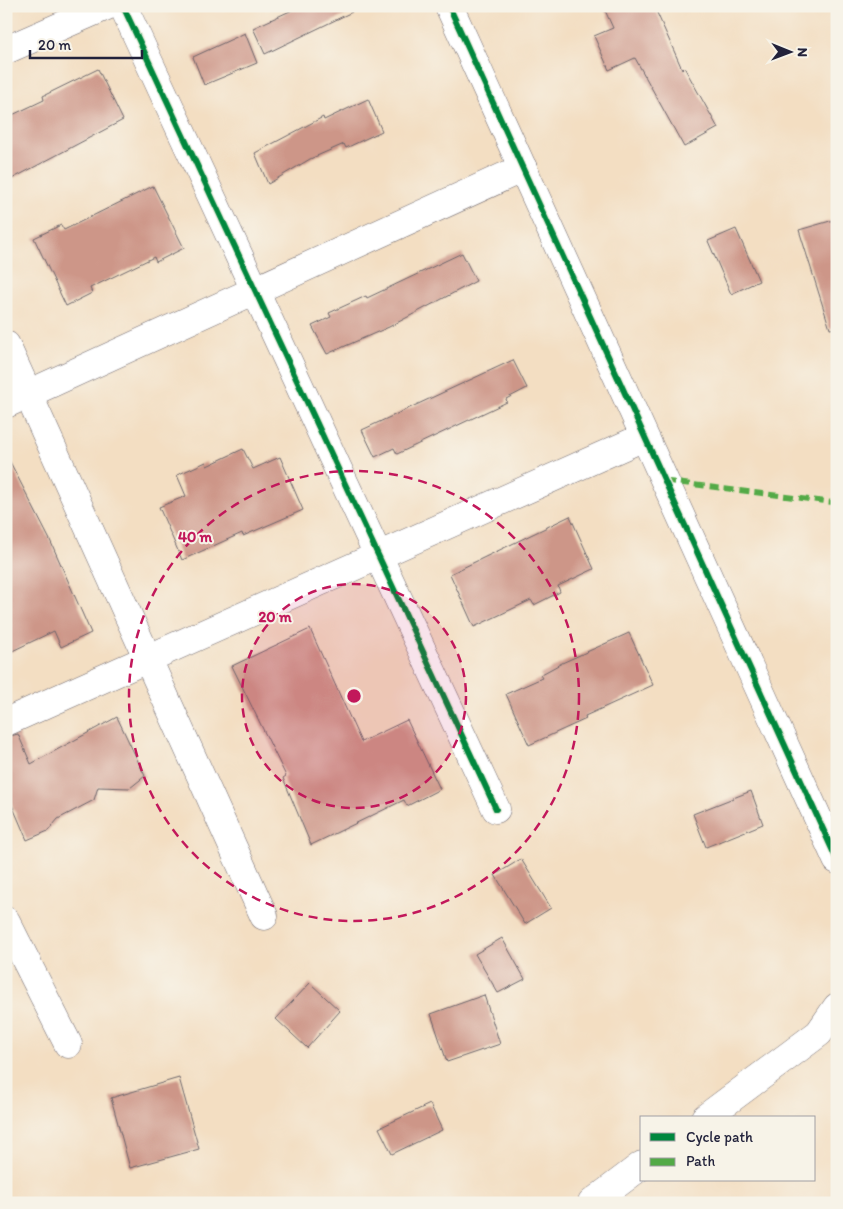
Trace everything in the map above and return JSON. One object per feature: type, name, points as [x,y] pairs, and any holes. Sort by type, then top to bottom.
[{"type":"street","points":[[6,50],[107,6]]},
{"type":"street","points":[[123,6],[496,809]]},
{"type":"street","points":[[449,6],[837,860]]},
{"type":"street","points":[[17,399],[522,168]]},
{"type":"street","points":[[6,346],[17,399],[148,659],[264,916]]},
{"type":"street","points":[[6,722],[644,437]]},
{"type":"street","points":[[6,921],[68,1044]]},
{"type":"street","points":[[708,1116],[819,1033],[837,1007]]},
{"type":"street","points":[[592,1203],[640,1167]]},
{"type":"building","points":[[301,6],[349,6],[352,12],[265,54],[253,28]]},
{"type":"building","points":[[603,6],[654,6],[682,69],[684,67],[718,128],[684,147],[635,58],[609,70],[594,36],[613,28]]},
{"type":"building","points":[[245,33],[257,63],[204,85],[193,57]]},
{"type":"building","points":[[98,69],[123,120],[6,182],[6,118],[44,100],[43,96]]},
{"type":"building","points":[[368,99],[382,131],[346,148],[344,144],[310,159],[268,184],[255,153],[323,117],[324,120]]},
{"type":"building","points":[[153,186],[184,248],[156,262],[154,257],[90,288],[92,293],[66,306],[34,238],[61,225],[64,230]]},
{"type":"building","points":[[837,219],[837,328],[830,329],[799,230]]},
{"type":"building","points":[[736,229],[759,281],[731,294],[708,241]]},
{"type":"building","points":[[462,253],[476,281],[389,327],[327,354],[312,326],[331,317],[329,313],[366,296],[367,298]]},
{"type":"building","points":[[513,360],[527,388],[506,399],[507,402],[397,454],[394,448],[375,457],[362,430]]},
{"type":"building","points":[[243,449],[253,469],[280,457],[303,510],[243,536],[242,533],[182,560],[159,507],[186,496],[177,475],[206,462],[207,466]]},
{"type":"building","points":[[6,454],[50,540],[91,633],[61,647],[54,631],[6,654]]},
{"type":"building","points":[[570,516],[594,569],[558,586],[560,592],[534,605],[531,600],[474,627],[450,574]]},
{"type":"building","points":[[310,629],[361,742],[407,720],[440,789],[407,806],[404,800],[311,845],[283,778],[286,776],[232,666]]},
{"type":"building","points":[[629,633],[653,685],[585,716],[586,719],[529,745],[506,694],[542,678],[540,675],[562,663]]},
{"type":"building","points":[[117,717],[145,776],[130,788],[98,787],[94,800],[58,819],[48,831],[27,840],[6,791],[6,737],[18,734],[31,764]]},
{"type":"building","points":[[751,791],[763,824],[706,847],[693,814]]},
{"type":"building","points":[[521,859],[551,908],[525,924],[495,875]]},
{"type":"building","points":[[502,938],[525,979],[498,993],[475,954]]},
{"type":"building","points":[[310,983],[340,1011],[307,1048],[276,1019]]},
{"type":"building","points":[[484,995],[500,1044],[447,1062],[431,1014]]},
{"type":"building","points":[[179,1078],[199,1149],[130,1168],[111,1098]]},
{"type":"building","points":[[430,1104],[442,1130],[392,1154],[379,1128]]},
{"type":"marked path","points":[[665,481],[837,503]]},
{"type":"cycle path","points":[[123,6],[496,809]]},
{"type":"cycle path","points":[[449,6],[837,860]]}]
